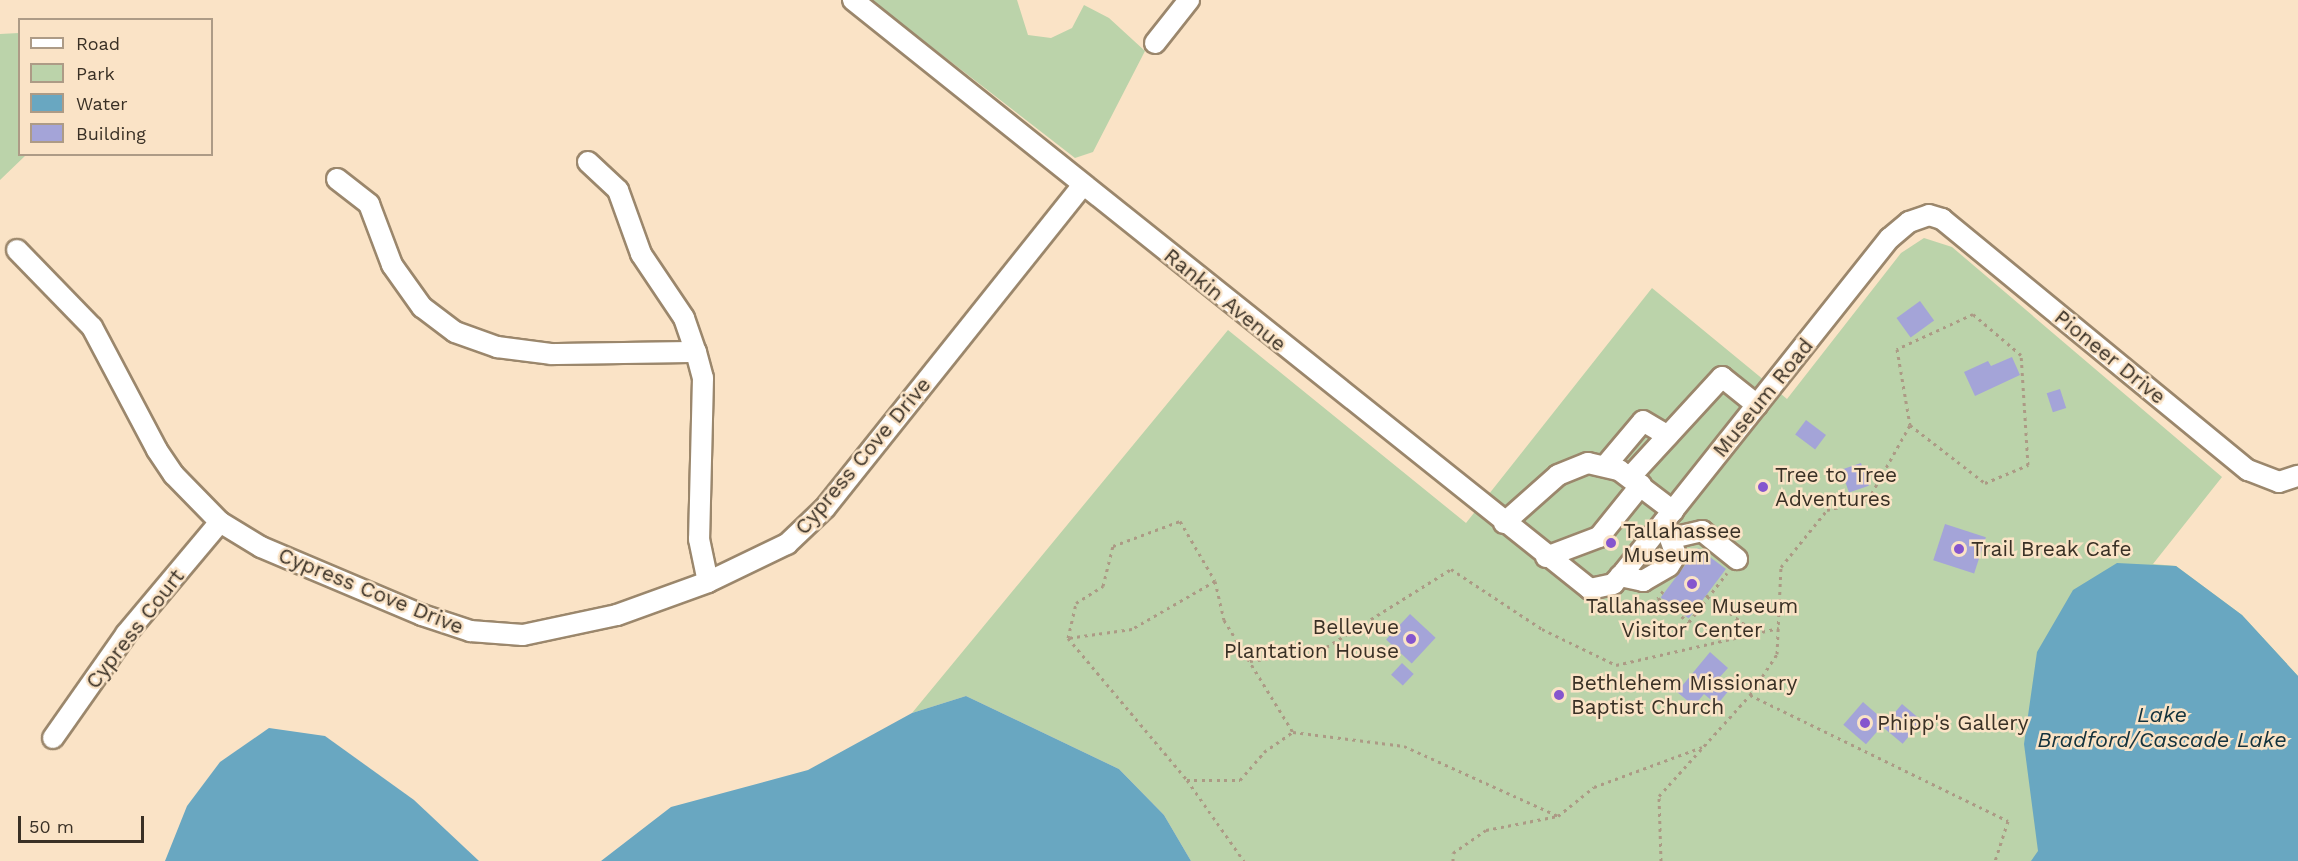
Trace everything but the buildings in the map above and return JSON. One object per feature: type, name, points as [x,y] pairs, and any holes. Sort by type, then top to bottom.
[{"type":"street","name":"Rankin Avenue","points":[[853,0],[1546,557],[1578,582],[1602,589]]},
{"type":"street","points":[[1155,43],[1189,0]]},
{"type":"street","points":[[588,162],[618,190],[641,254],[684,318],[696,352],[703,378],[699,539],[708,582]]},
{"type":"street","points":[[337,179],[369,204],[392,265],[422,307],[455,332],[497,347],[550,354],[696,352]]},
{"type":"street","name":"Cypress Cove Drive","points":[[17,250],[92,327],[168,466],[220,522],[313,570],[470,631],[523,635],[582,625],[708,582],[777,550],[825,508],[1082,186]]},
{"type":"street","name":"Museum Road","points":[[1602,589],[1620,576],[1670,524],[1757,405],[1890,238],[1909,222],[1929,215]]},
{"type":"street","name":"Pioneer Drive","points":[[1929,215],[1942,219],[2248,470],[2279,482],[2298,477]]},
{"type":"street","points":[[1546,557],[1599,537],[1635,481],[1668,436],[1722,376],[1757,405]]},
{"type":"street","points":[[1606,465],[1643,421],[1668,436]]},
{"type":"street","points":[[1504,523],[1517,507],[1574,465],[1606,465],[1635,481],[1670,524],[1676,555],[1653,578],[1643,581],[1620,576]]},
{"type":"street","name":"Cypress Court","points":[[53,738],[126,633],[220,522]]},
{"type":"street","points":[[1670,524],[1702,531],[1737,559]]},
{"type":"path","points":[[1661,861],[1659,796],[1750,695],[1777,654],[1781,567],[1827,510],[1868,500],[1910,425],[1897,349],[1973,314],[2021,355],[2028,465],[1985,483],[1910,425]]},
{"type":"path","points":[[1068,638],[1076,603],[1102,586],[1113,546],[1180,521],[1215,581],[1224,620],[1293,732]]},
{"type":"path","points":[[1671,581],[1658,598],[1689,622],[1737,559]]},
{"type":"path","points":[[1250,661],[1320,651],[1451,569],[1542,629],[1616,665],[1779,628]]},
{"type":"path","points":[[1068,638],[1132,629],[1215,581]]},
{"type":"path","points":[[1708,596],[1756,633]]},
{"type":"path","points":[[1068,638],[1187,780],[1244,861]]},
{"type":"path","points":[[1750,695],[2008,821],[1995,861]]},
{"type":"path","points":[[1187,780],[1240,780],[1264,752],[1293,732],[1404,746],[1558,816]]},
{"type":"path","points":[[1452,861],[1453,853],[1486,830],[1558,816],[1594,787],[1703,747]]},
{"type":"green space","points":[[871,0],[1017,0],[1028,35],[1051,38],[1072,28],[1084,5],[1109,18],[1145,51],[1093,152],[1075,158]]},
{"type":"green space","points":[[18,33],[18,156],[25,156],[0,180],[0,34]]},
{"type":"green space","name":"Tallahassee Museum","points":[[1924,238],[1952,247],[2222,477],[2153,564],[2176,566],[2242,615],[2298,676],[2298,861],[1191,861],[1164,815],[1119,769],[966,696],[912,713],[1228,330],[1466,523],[1652,288],[1787,399],[1901,253]]},
{"type":"water","name":"Lake Bradford/Cascade Lake","points":[[2117,563],[2176,566],[2242,615],[2298,676],[2298,861],[2031,861],[2038,851],[2024,744],[2037,652],[2073,590]]},
{"type":"water","points":[[966,696],[1119,769],[1164,815],[1191,861],[601,861],[671,807],[808,770],[912,713]]},
{"type":"water","points":[[269,728],[325,736],[414,800],[479,861],[165,861],[187,806],[220,762]]},
{"type":"place","name":"Tree to Tree Adventures","points":[[1763,487]]},
{"type":"place","name":"Tallahassee Museum","points":[[1611,543]]},
{"type":"place","name":"Trail Break Cafe","points":[[1959,549]]},
{"type":"place","name":"Tallahassee Museum Visitor Center","points":[[1692,584]]},
{"type":"place","name":"Bellevue Plantation House","points":[[1411,639]]},
{"type":"place","name":"Bethlehem Missionary Baptist Church","points":[[1559,695]]},
{"type":"place","name":"Phipp's Gallery","points":[[1865,723]]}]
